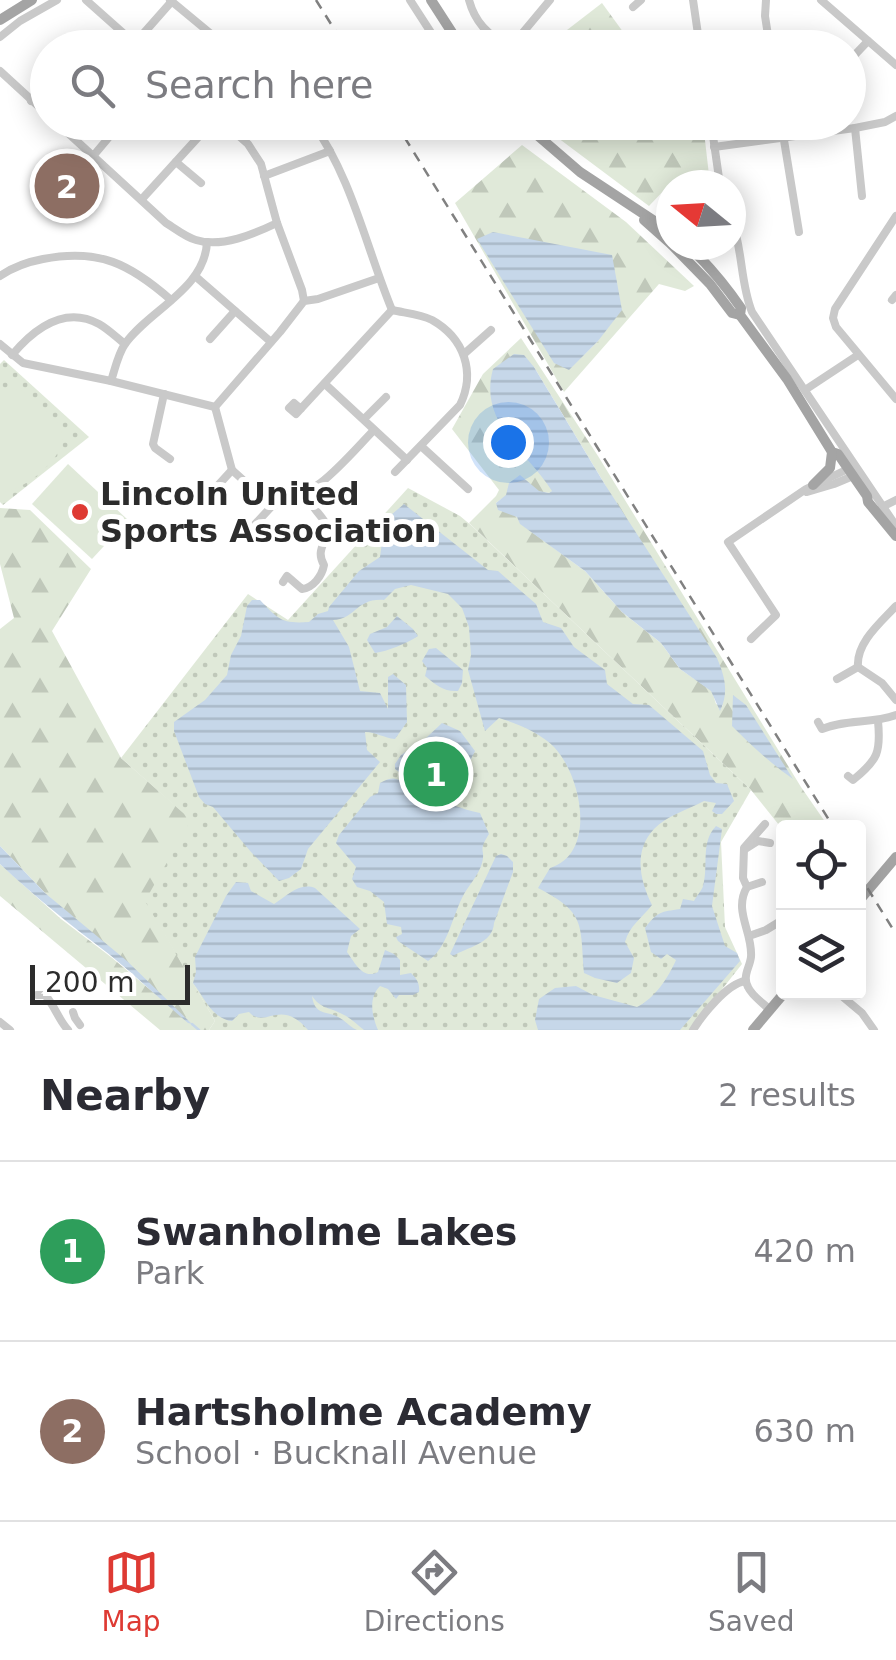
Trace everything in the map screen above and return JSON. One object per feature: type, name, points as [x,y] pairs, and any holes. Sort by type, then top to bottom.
[{"type":"main road","points":[[0,20],[32,0]]},
{"type":"main road","points":[[431,0],[450,30]]},
{"type":"main road","points":[[542,140],[656,230]]},
{"type":"main road","points":[[629,206],[656,221]]},
{"type":"main road","points":[[697,260],[719,298],[732,312],[746,314]]},
{"type":"main road","points":[[702,260],[746,314],[858,494],[896,536]]},
{"type":"main road","points":[[709,266],[720,288],[719,298]]},
{"type":"main road","points":[[808,489],[831,467],[832,452]]},
{"type":"main road","points":[[866,893],[896,857]]},
{"type":"main road","points":[[753,1030],[778,1000]]},
{"type":"street","points":[[0,37],[56,0]]},
{"type":"street","points":[[86,0],[120,30]]},
{"type":"street","points":[[410,0],[429,30]]},
{"type":"street","points":[[469,0],[486,30]]},
{"type":"street","points":[[525,30],[550,0]]},
{"type":"street","points":[[632,7],[641,0]]},
{"type":"street","points":[[693,0],[697,30]]},
{"type":"street","points":[[766,0],[768,30]]},
{"type":"street","points":[[821,0],[855,30]]},
{"type":"street","points":[[149,30],[171,1],[206,30]]},
{"type":"street","points":[[868,41],[896,65]]},
{"type":"street","points":[[0,71],[30,99]]},
{"type":"street","points":[[866,126],[896,116]]},
{"type":"street","points":[[77,140],[166,223],[186,236],[207,242],[233,240],[277,223]]},
{"type":"street","points":[[94,155],[107,140]]},
{"type":"street","points":[[142,199],[196,140]]},
{"type":"street","points":[[242,140],[255,152],[304,301]]},
{"type":"street","points":[[323,140],[343,175],[392,310]]},
{"type":"street","points":[[713,140],[718,170]]},
{"type":"street","points":[[714,147],[768,140]]},
{"type":"street","points":[[783,140],[799,232]]},
{"type":"street","points":[[856,140],[862,196]]},
{"type":"street","points":[[264,176],[330,151]]},
{"type":"street","points":[[176,162],[200,183]]},
{"type":"street","points":[[896,216],[833,314],[836,327],[896,399]]},
{"type":"street","points":[[111,381],[125,344],[194,276],[203,261],[207,242]]},
{"type":"street","points":[[1,260],[4,274],[27,262],[55,256],[104,258],[138,274],[171,300]]},
{"type":"street","points":[[742,260],[746,314],[805,390],[896,526]]},
{"type":"street","points":[[194,276],[271,342]]},
{"type":"street","points":[[216,406],[304,301],[379,278]]},
{"type":"street","points":[[48,310],[53,321]]},
{"type":"street","points":[[94,321],[98,310]]},
{"type":"street","points":[[392,310],[432,320],[458,342],[468,370],[467,391],[460,405],[395,472]]},
{"type":"street","points":[[301,409],[392,310]]},
{"type":"street","points":[[210,340],[235,311]]},
{"type":"street","points":[[12,355],[28,336],[53,321],[74,318],[94,321],[125,344]]},
{"type":"street","points":[[464,354],[491,330]]},
{"type":"street","points":[[0,344],[23,363],[43,369],[216,406]]},
{"type":"street","points":[[805,390],[858,355]]},
{"type":"street","points":[[888,388],[896,382]]},
{"type":"street","points":[[326,384],[406,460]]},
{"type":"street","points":[[164,394],[154,444],[170,459]]},
{"type":"street","points":[[364,419],[386,396]]},
{"type":"street","points":[[216,406],[232,470],[272,506]]},
{"type":"street","points":[[244,536],[272,506],[307,494],[324,481],[374,430]]},
{"type":"street","points":[[421,446],[468,489]]},
{"type":"street","points":[[212,493],[232,470]]},
{"type":"street","points":[[751,639],[776,615],[728,542],[808,489],[848,474]]},
{"type":"street","points":[[283,582],[287,576],[302,589],[307,588],[323,573],[320,550],[328,528],[307,494]]},
{"type":"street","points":[[882,507],[896,500]]},
{"type":"street","points":[[858,667],[859,651],[896,606]]},
{"type":"street","points":[[837,678],[858,667]]},
{"type":"street","points":[[858,667],[882,683],[896,700]]},
{"type":"street","points":[[820,729],[843,722],[878,722],[896,715]]},
{"type":"street","points":[[852,781],[877,756],[878,722]]},
{"type":"street","points":[[747,887],[743,878],[744,851],[766,824]]},
{"type":"street","points":[[744,851],[758,841],[770,843]]},
{"type":"street","points":[[764,880],[747,887],[741,907],[751,958],[746,980],[752,993],[770,1010]]},
{"type":"street","points":[[748,936],[776,924]]},
{"type":"street","points":[[693,1030],[729,987],[746,980]]},
{"type":"street","points":[[43,993],[66,1028],[76,1018]]},
{"type":"street","points":[[847,1000],[874,1030]]},
{"type":"street","points":[[0,1022],[10,1030]]},
{"type":"green space","points":[[602,3],[622,30],[567,30]]},
{"type":"green space","points":[[561,140],[705,140],[708,170],[656,170],[656,199],[649,206]]},
{"type":"green space","points":[[522,145],[626,222],[656,250],[656,260],[666,260],[694,286],[685,291],[659,284],[564,392],[455,203]],"holes":[[[612,255],[598,341],[569,369]]]},
{"type":"green space","points":[[521,338],[824,820],[776,821],[751,790],[469,523],[499,490],[452,429],[483,374]],"holes":[[[534,367],[604,483],[723,706],[716,704],[712,691],[680,669],[661,643],[622,612],[585,571],[496,503],[514,494],[553,491],[538,469],[511,443]]]},
{"type":"green space","points":[[4,360],[89,437],[3,505],[0,364]]},
{"type":"green space","points":[[11,388],[29,395],[52,416],[61,429],[62,442],[51,463],[41,472],[19,487],[0,491],[0,391]]},
{"type":"green space","name":"Lincoln United Sports Association","points":[[68,464],[128,520],[92,559],[32,504]]},
{"type":"green space","points":[[408,488],[472,526],[751,790],[721,842],[725,927],[742,964],[690,1030],[209,1030],[215,1021],[145,901],[191,820],[121,758],[248,594],[288,620]]},
{"type":"green space","points":[[0,508],[30,510],[91,569],[52,631],[121,758],[192,820],[146,901],[215,1021],[209,1030],[160,1030],[0,896],[0,864],[61,919],[190,1023],[45,893],[0,846],[0,629],[14,618],[0,564]]},
{"type":"water","points":[[493,232],[612,255],[622,310],[569,370],[554,363],[477,239]]},
{"type":"water","points":[[514,354],[524,355],[534,367],[717,658],[725,684],[720,711],[711,691],[680,669],[661,643],[622,612],[585,571],[520,524],[517,517],[498,510],[496,503],[506,495],[509,483],[520,475],[539,491],[552,491],[498,421],[492,405],[493,369]]},
{"type":"water","points":[[404,504],[488,570],[498,571],[536,604],[543,622],[561,628],[574,647],[605,670],[607,684],[633,704],[649,705],[703,751],[716,783],[727,784],[734,801],[722,814],[712,811],[716,803],[704,801],[665,820],[647,838],[641,866],[652,905],[627,936],[625,942],[634,958],[631,973],[617,983],[584,973],[578,921],[565,905],[538,888],[550,868],[565,860],[575,847],[580,812],[572,776],[554,747],[528,729],[499,718],[485,731],[468,670],[469,627],[462,608],[448,594],[411,585],[333,620],[349,647],[360,691],[380,693],[388,709],[388,677],[393,674],[406,685],[407,722],[395,739],[365,732],[367,750],[380,762],[308,849],[301,869],[279,881],[213,807],[199,797],[174,722],[205,700],[227,675],[247,606],[252,600],[260,600],[276,616],[292,622],[309,622],[328,611],[359,571],[380,557],[385,520]]},
{"type":"water","points":[[397,616],[418,636],[375,653],[367,640],[370,634],[387,627]]},
{"type":"water","points":[[436,648],[463,670],[458,691],[444,689],[425,676],[427,668],[422,661],[429,649]]},
{"type":"water","points":[[733,695],[746,705],[793,779],[732,726]]},
{"type":"water","points":[[442,723],[460,731],[475,751],[457,787],[438,783],[424,788],[450,804],[480,813],[489,834],[480,867],[444,941],[428,961],[398,941],[401,927],[387,924],[384,902],[357,887],[352,879],[356,867],[336,843],[370,797],[378,793],[380,783],[393,778],[410,788],[416,785],[395,769],[395,764]]},
{"type":"water","points":[[716,826],[722,829],[712,906],[725,946],[737,953],[740,961],[680,1030],[538,1030],[535,1020],[539,999],[555,988],[576,986],[637,1007],[655,993],[676,960],[667,954],[661,959],[651,952],[645,928],[660,913],[680,909],[683,899],[694,901],[703,886],[706,847]]},
{"type":"water","points":[[0,846],[45,893],[127,961],[192,1024],[0,864]]},
{"type":"water","points":[[501,854],[513,862],[513,872],[493,930],[484,940],[453,956],[450,954],[496,856]]},
{"type":"water","points":[[236,882],[248,883],[251,891],[274,904],[298,888],[315,888],[360,929],[351,936],[347,952],[360,969],[368,974],[378,972],[385,950],[400,960],[400,975],[411,973],[415,977],[419,992],[396,999],[380,986],[372,1007],[378,1030],[364,1030],[312,996],[319,1010],[357,1030],[308,1030],[298,1020],[281,1015],[261,1018],[249,1012],[232,1021],[219,1016],[193,983],[195,957]]},
{"type":"waterway","points":[[192,1024],[199,1030]]},
{"type":"railway","points":[[316,0],[335,30]]},
{"type":"railway","points":[[406,140],[829,820]]},
{"type":"railway","points":[[866,886],[896,934]]},
{"type":"place","name":"Hartsholme Academy","points":[[67,186]]},
{"type":"place","name":"Lincoln United Sports Association","points":[[80,512]]},
{"type":"place","name":"Swanholme Lakes","points":[[436,774]]}]
